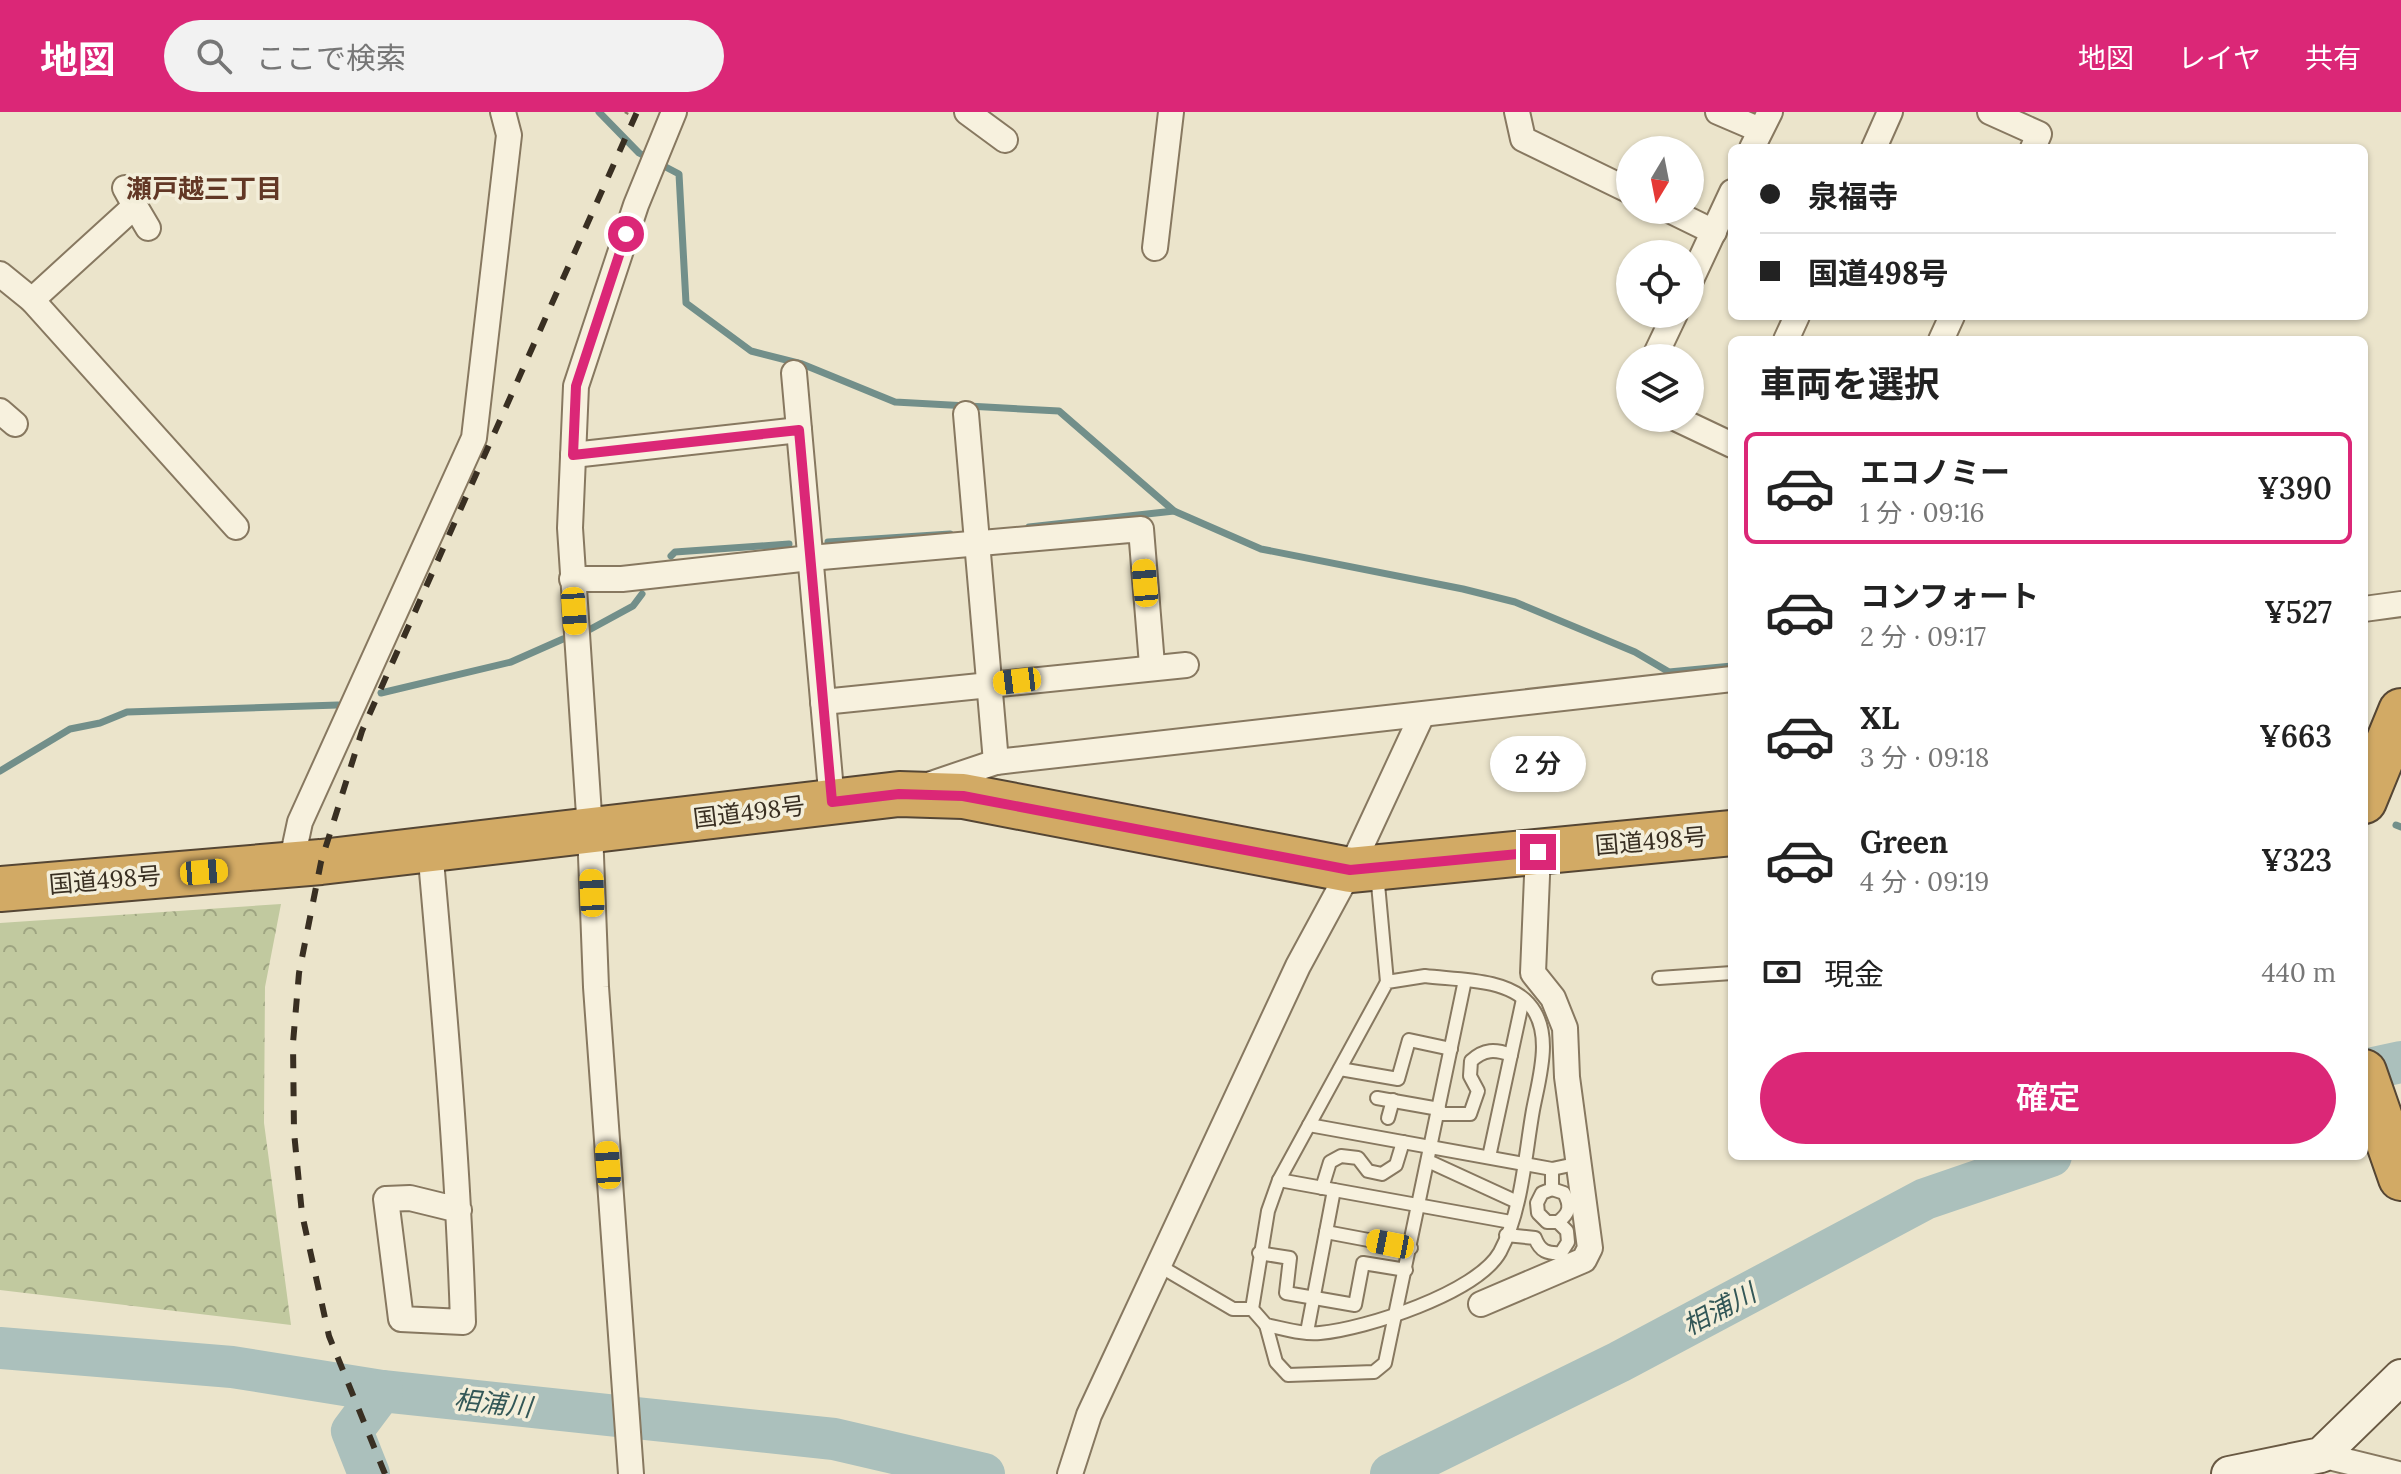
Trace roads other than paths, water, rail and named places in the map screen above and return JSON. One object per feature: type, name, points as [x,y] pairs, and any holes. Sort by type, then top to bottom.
[{"type":"highway","points":[[2368,791],[2401,711]]},
{"type":"highway","name":"国道498号","points":[[0,889],[291,864],[899,794],[963,796],[1363,869],[1728,833]]},
{"type":"highway","points":[[2368,1084],[2401,1178]]},
{"type":"main road","points":[[2229,1474],[2321,1455],[2401,1377]]},
{"type":"street","points":[[291,864],[300,822],[474,438],[509,135],[503,112]]},
{"type":"street","points":[[631,1474],[596,987],[590,830],[572,579],[573,455],[576,386],[648,176],[674,112]]},
{"type":"street","points":[[967,112],[1005,140]]},
{"type":"street","points":[[1155,248],[1171,112]]},
{"type":"street","points":[[1517,112],[1523,139],[1616,184]]},
{"type":"street","points":[[1718,112],[1761,130]]},
{"type":"street","points":[[1876,144],[1890,112]]},
{"type":"street","points":[[1990,112],[2039,134],[2035,144]]},
{"type":"street","points":[[32,300],[130,197],[148,228]]},
{"type":"street","points":[[1704,253],[1728,201]]},
{"type":"street","points":[[1698,224],[1714,232]]},
{"type":"street","points":[[0,274],[32,300],[236,527]]},
{"type":"street","points":[[794,373],[832,802]]},
{"type":"street","points":[[966,414],[996,762]]},
{"type":"street","points":[[573,455],[799,430]]},
{"type":"street","points":[[1704,432],[1728,443]]},
{"type":"street","points":[[572,579],[622,579],[810,558],[978,546],[1141,529],[1152,665]]},
{"type":"street","points":[[2368,608],[2401,604]]},
{"type":"street","points":[[823,702],[1152,665],[1186,665]]},
{"type":"street","points":[[899,794],[996,762],[1728,679]]},
{"type":"street","points":[[1070,1474],[1089,1415],[1298,966],[1363,869],[1422,715]]},
{"type":"street","points":[[430,849],[459,1210],[463,1322],[401,1319],[386,1199],[410,1198],[459,1210]]},
{"type":"street","points":[[1481,1304],[1584,1260],[1590,1248],[1567,1077],[1565,1028],[1553,998],[1533,973],[1538,852]]},
{"type":"street","points":[[2321,1455],[2398,1474]]},
{"type":"lane","points":[[1363,869],[1387,982],[1279,1180],[1268,1211],[1259,1253],[1252,1309],[1266,1325],[1276,1362],[1288,1375],[1374,1372],[1385,1363],[1465,980]]},
{"type":"lane","points":[[1659,978],[1728,973]]},
{"type":"lane","points":[[1266,1325],[1317,1334],[1397,1316],[1472,1278],[1499,1255],[1511,1222],[1543,1054],[1540,1024],[1513,990],[1425,976],[1387,982]]},
{"type":"lane","points":[[1489,1157],[1523,999]]},
{"type":"lane","points":[[1340,1069],[1398,1079],[1409,1040],[1451,1049]]},
{"type":"lane","points":[[1377,1098],[1470,1114],[1478,1091],[1470,1076],[1471,1061],[1481,1052],[1497,1050],[1511,1055]]},
{"type":"lane","points":[[1388,1118],[1393,1100]]},
{"type":"lane","points":[[1309,1125],[1552,1169],[1566,1166]]},
{"type":"lane","points":[[1307,1332],[1326,1232],[1330,1162],[1341,1156],[1358,1158],[1368,1171],[1382,1174],[1396,1165],[1403,1142]]},
{"type":"lane","points":[[1428,1161],[1515,1201]]},
{"type":"lane","points":[[1552,1169],[1552,1189]]},
{"type":"lane","points":[[1279,1180],[1511,1222]]},
{"type":"lane","points":[[1506,1235],[1535,1238],[1553,1222],[1567,1215],[1569,1203],[1564,1193],[1552,1189],[1542,1193],[1537,1203],[1538,1213],[1553,1222],[1567,1231],[1568,1242],[1561,1253],[1549,1254],[1539,1247],[1535,1238]]},
{"type":"lane","points":[[1369,1240],[1371,1226]]},
{"type":"lane","points":[[1326,1232],[1411,1248]]},
{"type":"lane","points":[[1259,1253],[1290,1258],[1286,1293],[1355,1305],[1363,1263],[1406,1270]]},
{"type":"lane","points":[[1158,1265],[1233,1309],[1252,1309]]},
{"type":"waterway","points":[[599,112],[639,153],[679,174],[686,303],[751,351],[802,364],[895,402],[1059,411],[1174,511],[1261,549],[1515,602],[1635,652],[1669,672],[1728,666]]},
{"type":"waterway","points":[[1029,527],[1174,511]]},
{"type":"waterway","points":[[828,542],[950,534]]},
{"type":"waterway","points":[[671,556],[675,552],[789,544]]},
{"type":"waterway","points":[[587,631],[633,606],[642,594]]},
{"type":"waterway","points":[[381,693],[511,662],[563,639]]},
{"type":"waterway","points":[[0,771],[70,729],[100,723],[127,712],[338,705]]},
{"type":"waterway","points":[[2396,825],[2401,827]]},
{"type":"waterway","name":"相浦川","points":[[2368,1069],[2401,1062]]},
{"type":"waterway","name":"相浦川","points":[[1391,1474],[1619,1362],[1925,1199],[2039,1160]]},
{"type":"waterway","name":"相浦川","points":[[0,1348],[232,1367],[382,1391],[834,1439],[984,1474]]},
{"type":"waterway","points":[[369,1474],[352,1431],[382,1391]]},
{"type":"railway","points":[[385,1474],[329,1336],[302,1214],[294,1132],[293,1043],[299,973],[321,862],[362,731],[637,112]]},
{"type":"district","name":"瀬戸越三丁目","points":[[204,188]]}]
